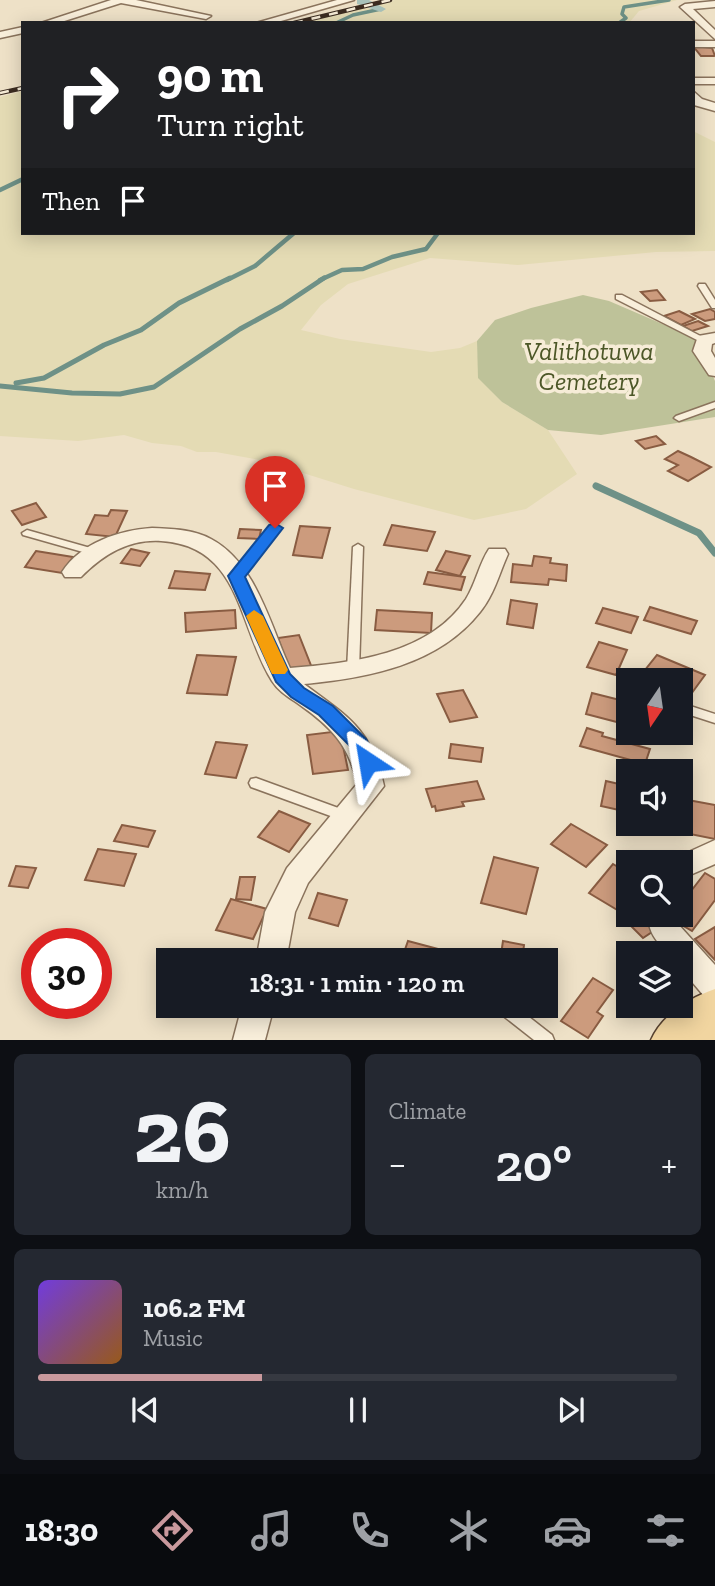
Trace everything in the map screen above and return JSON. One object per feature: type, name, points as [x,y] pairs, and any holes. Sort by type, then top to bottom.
[{"type":"main road","points":[[676,1040],[715,1011]]},
{"type":"street","points":[[53,21],[121,0],[206,16]]},
{"type":"street","points":[[269,21],[349,0]]},
{"type":"street","points":[[715,4],[685,7],[715,36]]},
{"type":"street","points":[[66,17],[82,21]]},
{"type":"street","points":[[0,35],[21,30]]},
{"type":"street","points":[[695,44],[715,44]]},
{"type":"street","points":[[695,82],[715,81]]},
{"type":"street","points":[[695,98],[698,102],[715,107]]},
{"type":"street","points":[[709,339],[702,351],[715,371]]},
{"type":"street","points":[[74,572],[115,541],[133,534],[166,533],[210,546],[225,557],[236,576],[282,677],[298,692],[326,710],[359,744],[368,762],[371,786],[297,876],[280,912],[273,948]]},
{"type":"street","points":[[282,677],[354,670],[412,653],[438,641],[474,605],[496,554]]},
{"type":"street","points":[[693,862],[715,851]]},
{"type":"street","points":[[664,927],[715,987]]},
{"type":"street","points":[[249,1040],[255,1018]]},
{"type":"lane","points":[[702,286],[715,306]]},
{"type":"lane","points":[[619,297],[709,339]]},
{"type":"lane","points":[[679,418],[715,405]]},
{"type":"lane","points":[[236,576],[275,528]]},
{"type":"lane","points":[[27,533],[97,553]]},
{"type":"lane","points":[[354,670],[358,547]]},
{"type":"lane","points":[[693,711],[715,719]]},
{"type":"lane","points":[[256,783],[346,817]]},
{"type":"lane","points":[[518,1018],[546,1040]]},
{"type":"shaded area","points":[[395,0],[677,0],[639,11],[631,21],[312,21]]},
{"type":"shaded area","points":[[21,92],[21,235],[695,235],[695,132],[715,142],[715,251],[656,252],[518,265],[430,258],[348,284],[321,305],[301,330],[340,339],[431,352],[460,348],[477,341],[479,378],[502,402],[548,430],[577,474],[526,509],[474,520],[354,489],[265,461],[216,452],[197,452],[181,446],[152,443],[124,435],[78,441],[0,436],[0,97]]},
{"type":"green space","name":"Valithotuwa Cemetery","points":[[583,295],[609,301],[695,338],[715,381],[715,417],[601,435],[548,430],[502,402],[478,378],[477,341],[495,320]]},
{"type":"building","points":[[695,46],[712,48],[715,56],[701,56]]},
{"type":"building","points":[[657,290],[665,300],[650,301],[641,292]]},
{"type":"building","points":[[710,309],[715,312],[715,319],[705,321],[692,314]]},
{"type":"building","points":[[679,311],[695,319],[681,325],[664,316]]},
{"type":"building","points":[[698,321],[708,326],[692,331],[683,326]]},
{"type":"building","points":[[656,436],[665,444],[645,449],[636,441]]},
{"type":"building","points":[[678,451],[711,467],[688,481],[668,471],[678,465],[665,459]]},
{"type":"building","points":[[36,503],[46,517],[22,525],[12,511]]},
{"type":"building","points":[[111,510],[127,511],[115,537],[86,534],[95,515],[108,516]]},
{"type":"building","points":[[392,525],[435,532],[427,551],[384,545]]},
{"type":"building","points":[[300,526],[330,528],[322,558],[293,555]]},
{"type":"building","points":[[240,529],[261,530],[259,539],[238,538]]},
{"type":"building","points":[[131,549],[149,553],[140,566],[121,563]]},
{"type":"building","points":[[36,551],[73,557],[62,573],[25,567]]},
{"type":"building","points":[[446,551],[470,556],[460,576],[436,570]]},
{"type":"building","points":[[534,556],[551,558],[550,563],[567,565],[566,581],[549,579],[548,585],[511,582],[513,564],[532,566]]},
{"type":"building","points":[[175,571],[210,574],[205,590],[169,588]]},
{"type":"building","points":[[428,572],[465,577],[461,590],[424,584]]},
{"type":"building","points":[[511,600],[537,604],[533,628],[507,624]]},
{"type":"building","points":[[650,607],[697,621],[691,634],[644,620]]},
{"type":"building","points":[[603,608],[638,617],[631,633],[596,623]]},
{"type":"building","points":[[235,610],[236,628],[186,632],[185,613]]},
{"type":"building","points":[[377,610],[432,613],[431,633],[375,630]]},
{"type":"building","points":[[299,635],[312,668],[290,672],[278,638]]},
{"type":"building","points":[[599,642],[627,650],[619,668],[616,668],[616,675],[587,667]]},
{"type":"building","points":[[197,655],[236,657],[227,695],[187,693]]},
{"type":"building","points":[[657,655],[688,668],[647,668]]},
{"type":"building","points":[[693,670],[705,675],[693,691]]},
{"type":"building","points":[[463,690],[477,717],[450,722],[437,694]]},
{"type":"building","points":[[592,693],[616,699],[616,722],[586,714]]},
{"type":"building","points":[[587,728],[616,740],[616,746],[650,749],[647,759],[627,759],[580,746]]},
{"type":"building","points":[[340,731],[348,770],[313,774],[307,735]]},
{"type":"building","points":[[216,742],[247,745],[236,778],[205,774]]},
{"type":"building","points":[[451,744],[483,748],[481,762],[449,758]]},
{"type":"building","points":[[477,781],[484,799],[462,802],[464,806],[436,811],[435,806],[432,807],[426,789]]},
{"type":"building","points":[[606,781],[616,783],[616,809],[601,806]]},
{"type":"building","points":[[693,801],[715,805],[715,839],[693,835]]},
{"type":"building","points":[[279,811],[310,824],[289,852],[258,837]]},
{"type":"building","points":[[571,824],[607,845],[586,867],[551,844]]},
{"type":"building","points":[[122,825],[155,831],[148,847],[114,841]]},
{"type":"building","points":[[98,849],[136,854],[124,886],[85,880]]},
{"type":"building","points":[[494,857],[538,868],[526,914],[481,903]]},
{"type":"building","points":[[613,864],[616,866],[616,909],[589,893]]},
{"type":"building","points":[[16,866],[36,868],[28,888],[9,886]]},
{"type":"building","points":[[705,873],[715,879],[715,900],[692,931],[685,927],[693,927],[693,888]]},
{"type":"building","points":[[240,877],[255,877],[251,900],[236,899]]},
{"type":"building","points":[[318,893],[347,900],[338,926],[309,918]]},
{"type":"building","points":[[231,899],[267,909],[253,939],[216,930]]},
{"type":"building","points":[[632,927],[660,927],[643,938]]},
{"type":"building","points":[[715,927],[715,960],[695,939]]},
{"type":"building","points":[[408,941],[434,948],[406,948]]},
{"type":"building","points":[[503,941],[524,945],[524,948],[502,948]]},
{"type":"building","points":[[593,978],[613,990],[597,1012],[603,1016],[588,1038],[561,1021]]},
{"type":"waterway","points":[[364,0],[361,2],[381,9]]},
{"type":"waterway","points":[[622,21],[626,18],[622,14],[624,7],[669,0]]},
{"type":"waterway","points":[[340,21],[353,15],[381,9]]},
{"type":"waterway","points":[[0,190],[21,180]]},
{"type":"waterway","points":[[227,280],[255,266],[292,235]]},
{"type":"waterway","points":[[323,279],[342,270],[363,269],[392,257],[426,249],[436,235]]},
{"type":"waterway","points":[[16,383],[44,378],[104,345],[141,330],[179,303],[230,278]]},
{"type":"waterway","points":[[0,386],[72,393],[120,394],[154,387],[240,329],[282,306],[323,279]]},
{"type":"waterway","points":[[596,486],[699,533],[715,553]]},
{"type":"railway","points":[[302,21],[390,0]]},
{"type":"railway","points":[[0,93],[21,88]]},
{"type":"slow traffic","points":[[254,616],[279,670]]},
{"type":"route","points":[[275,528],[236,576],[282,677],[298,692],[326,710],[359,744],[368,762]]}]
